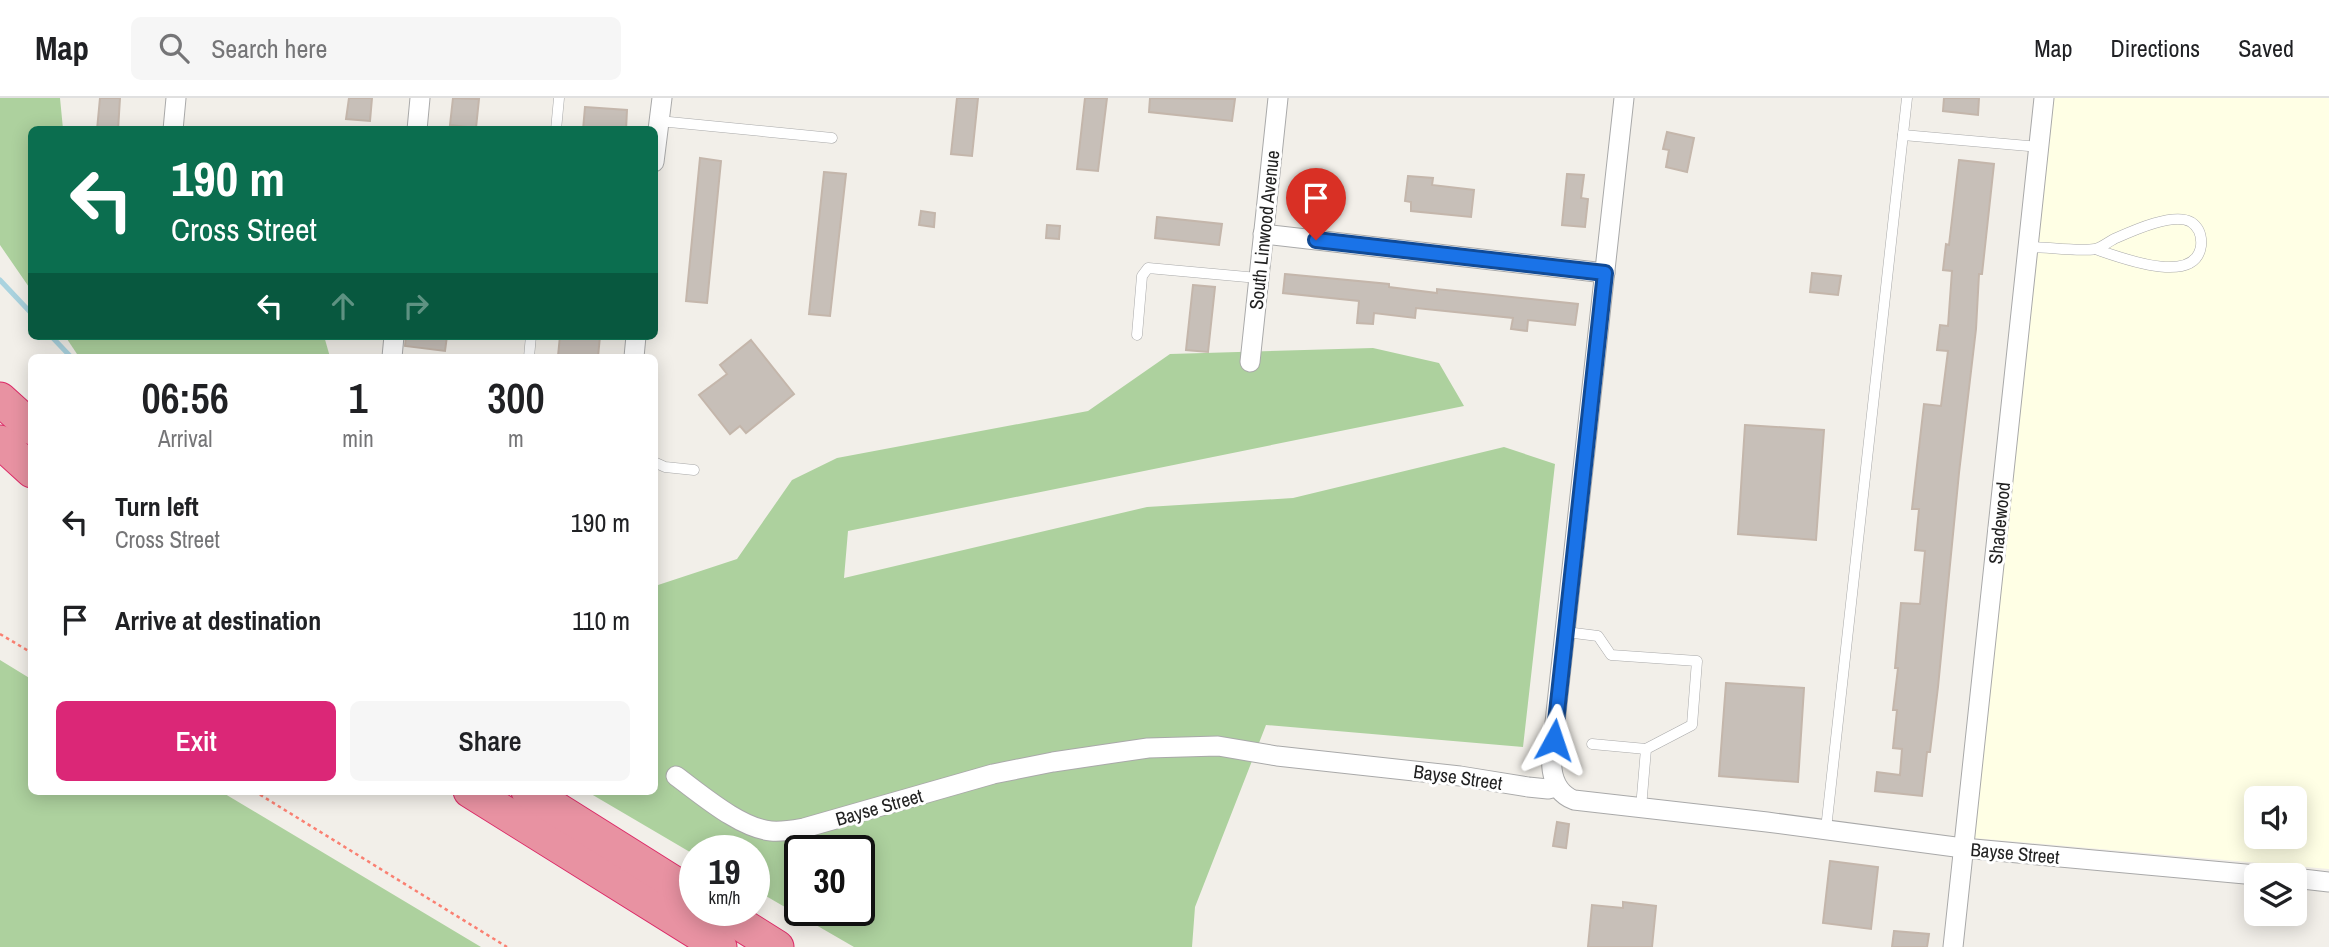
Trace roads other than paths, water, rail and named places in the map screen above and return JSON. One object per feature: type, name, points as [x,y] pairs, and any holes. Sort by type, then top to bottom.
[{"type":"highway","points":[[0,399],[28,424]]},
{"type":"highway","points":[[0,442],[28,467]]},
{"type":"highway","points":[[476,795],[720,947]]},
{"type":"highway","points":[[534,795],[679,885]]},
{"type":"highway","points":[[744,926],[777,947]]},
{"type":"street","points":[[173,126],[176,98]]},
{"type":"street","points":[[417,126],[420,98]]},
{"type":"street","points":[[658,129],[662,98]]},
{"type":"street","name":"South Linwood Avenue","points":[[1250,362],[1278,98]]},
{"type":"street","points":[[1556,787],[1552,766],[1624,98]]},
{"type":"street","name":"Shadewood","points":[[1953,947],[2044,98]]},
{"type":"street","points":[[1263,234],[1605,273]]},
{"type":"street","name":"Bayse Street","points":[[676,776],[755,828],[782,832],[993,774],[1148,748],[1218,746],[1277,756],[1460,776],[1538,788],[1556,787],[1566,797],[1574,800],[1641,809],[1963,848],[2244,874]]},
{"type":"street","points":[[2307,879],[2329,882]]},
{"type":"lane","points":[[556,126],[559,98]]},
{"type":"lane","points":[[1826,830],[1907,98]]},
{"type":"lane","points":[[659,121],[832,138]]},
{"type":"lane","points":[[1903,135],[2039,147]]},
{"type":"lane","points":[[2030,247],[2095,249],[2136,263],[2182,266],[2196,259],[2202,237],[2191,222],[2174,219],[2130,232],[2095,249]]},
{"type":"lane","points":[[1137,335],[1142,276],[1148,268],[1258,278]]},
{"type":"lane","points":[[658,463],[665,467],[694,470]]},
{"type":"lane","points":[[1566,632],[1598,636],[1611,655],[1697,661],[1692,725],[1646,748],[1592,744]]},
{"type":"lane","points":[[1641,809],[1646,748]]},
{"type":"waterway","points":[[0,280],[28,310]]},
{"type":"waterway","points":[[55,340],[68,354]]}]
